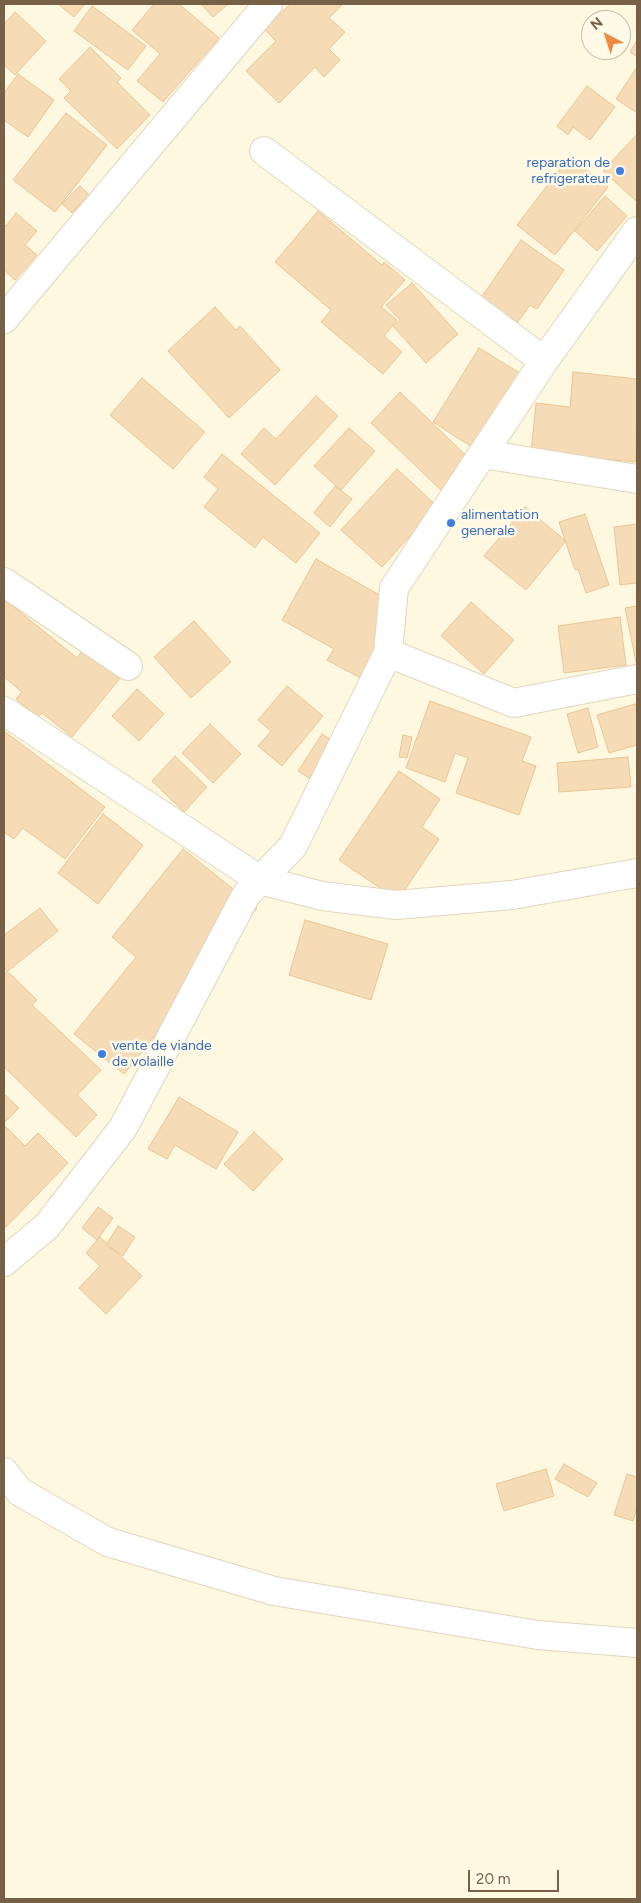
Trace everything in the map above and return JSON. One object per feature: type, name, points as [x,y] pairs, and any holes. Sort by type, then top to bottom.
[{"type":"street","points":[[4,319],[268,4]]},
{"type":"street","points":[[264,151],[544,361]]},
{"type":"street","points":[[4,1262],[47,1226],[123,1128],[246,894],[293,846],[388,653],[394,588],[544,361],[637,231]]},
{"type":"street","points":[[483,454],[637,479]]},
{"type":"street","points":[[4,582],[128,666]]},
{"type":"street","points":[[388,653],[514,704],[637,679]]},
{"type":"street","points":[[4,711],[260,880],[322,896],[396,905],[512,895],[637,873]]},
{"type":"street","points":[[4,1472],[20,1492],[108,1542],[274,1590],[538,1635],[637,1643]]},
{"type":"building","points":[[58,4],[85,4],[74,17]]},
{"type":"building","points":[[154,4],[179,4],[219,38],[163,102],[137,81],[160,54],[132,30]]},
{"type":"building","points":[[201,4],[228,4],[213,17]]},
{"type":"building","points":[[290,4],[343,4],[329,18],[345,32],[329,49],[340,60],[324,77],[315,67],[279,103],[246,71],[276,41],[264,29]]},
{"type":"building","points":[[92,6],[146,46],[128,70],[74,31]]},
{"type":"building","points":[[15,12],[46,41],[15,75],[4,65],[4,24]]},
{"type":"building","points":[[637,40],[637,57],[631,53]]},
{"type":"building","points":[[90,47],[121,78],[117,82],[150,115],[117,149],[64,98],[71,91],[59,79]]},
{"type":"building","points":[[637,67],[637,113],[616,99]]},
{"type":"building","points":[[18,74],[54,100],[28,137],[4,120],[4,93]]},
{"type":"building","points":[[587,86],[615,107],[590,140],[573,127],[568,135],[557,126]]},
{"type":"building","points":[[66,113],[107,145],[55,212],[13,180]]},
{"type":"building","points":[[637,134],[637,200],[636,201],[603,171]]},
{"type":"building","points":[[569,157],[608,187],[555,255],[517,225]]},
{"type":"building","points":[[80,186],[89,195],[72,213],[62,204]]},
{"type":"building","points":[[605,196],[627,216],[597,251],[575,231]]},
{"type":"building","points":[[318,211],[382,265],[384,262],[405,280],[381,307],[397,320],[384,336],[402,352],[383,374],[321,322],[331,310],[275,262]]},
{"type":"building","points":[[16,213],[37,231],[25,245],[37,255],[15,280],[4,270],[4,224],[6,226]]},
{"type":"building","points":[[521,240],[564,270],[537,309],[530,305],[512,330],[476,305]]},
{"type":"building","points":[[412,283],[458,334],[426,363],[393,326],[400,320],[386,305]]},
{"type":"building","points":[[215,307],[236,330],[240,326],[280,370],[229,418],[168,351]]},
{"type":"building","points":[[479,348],[523,375],[475,449],[433,422]]},
{"type":"building","points":[[573,372],[637,379],[636,462],[531,453],[536,403],[570,407]]},
{"type":"building","points":[[142,378],[205,432],[173,469],[110,415]]},
{"type":"building","points":[[400,392],[475,464],[446,495],[371,423]]},
{"type":"building","points":[[316,396],[338,416],[275,485],[241,454],[264,428],[276,439]]},
{"type":"building","points":[[349,428],[375,451],[341,490],[314,466]]},
{"type":"building","points":[[222,454],[320,533],[296,563],[263,537],[255,548],[204,507],[218,489],[204,477]]},
{"type":"building","points":[[397,469],[437,506],[382,567],[341,530]]},
{"type":"building","points":[[335,486],[352,499],[330,527],[314,513]]},
{"type":"building","points":[[525,507],[566,541],[526,590],[484,556]]},
{"type":"building","points":[[585,514],[609,585],[586,593],[578,569],[575,570],[559,522]]},
{"type":"building","points":[[637,524],[637,583],[620,585],[614,527]]},
{"type":"building","points":[[316,559],[406,610],[366,681],[327,660],[334,649],[282,620]]},
{"type":"building","points":[[4,599],[77,658],[85,647],[121,677],[72,737],[42,713],[38,717],[16,699],[22,692],[4,677]]},
{"type":"building","points":[[471,602],[514,640],[484,674],[441,636]]},
{"type":"building","points":[[637,606],[637,667],[625,608]]},
{"type":"building","points":[[620,617],[626,665],[564,673],[558,626]]},
{"type":"building","points":[[194,621],[231,662],[191,698],[154,657]]},
{"type":"building","points":[[287,686],[323,716],[282,766],[258,746],[271,731],[258,720]]},
{"type":"building","points":[[137,689],[164,714],[139,741],[112,716]]},
{"type":"building","points":[[430,701],[531,737],[522,761],[536,766],[519,815],[456,793],[468,758],[455,753],[445,782],[406,768]]},
{"type":"building","points":[[635,704],[637,711],[637,745],[609,753],[597,715]]},
{"type":"building","points":[[588,708],[598,747],[578,753],[567,714]]},
{"type":"building","points":[[210,724],[241,754],[213,783],[182,753]]},
{"type":"building","points":[[4,731],[105,807],[65,859],[23,828],[14,839],[4,832]]},
{"type":"building","points":[[322,734],[336,743],[312,780],[298,771]]},
{"type":"building","points":[[403,735],[412,737],[407,758],[399,757]]},
{"type":"building","points":[[175,756],[207,787],[184,812],[152,781]]},
{"type":"building","points":[[628,757],[631,787],[559,792],[557,763]]},
{"type":"building","points":[[399,771],[440,799],[422,827],[439,839],[398,900],[339,860]]},
{"type":"building","points":[[103,814],[143,845],[98,904],[58,873]]},
{"type":"building","points":[[183,849],[257,908],[124,1074],[74,1034],[136,957],[112,937]]},
{"type":"building","points":[[40,908],[58,931],[4,974],[4,935]]},
{"type":"building","points":[[305,920],[388,944],[371,1000],[289,975]]},
{"type":"building","points":[[4,968],[37,1000],[32,1005],[101,1070],[77,1095],[97,1115],[76,1137],[4,1067]]},
{"type":"building","points":[[4,1094],[19,1108],[4,1123]]},
{"type":"building","points":[[179,1097],[238,1132],[216,1169],[175,1145],[167,1159],[148,1149]]},
{"type":"building","points":[[4,1125],[25,1146],[38,1133],[68,1163],[6,1227],[4,1226]]},
{"type":"building","points":[[254,1132],[283,1159],[253,1191],[224,1164]]},
{"type":"building","points":[[98,1207],[113,1218],[97,1240],[82,1228]]},
{"type":"building","points":[[118,1226],[135,1237],[123,1256],[106,1245]]},
{"type":"building","points":[[100,1237],[142,1276],[106,1314],[79,1288],[100,1266],[86,1253]]},
{"type":"building","points":[[564,1464],[597,1483],[588,1497],[555,1479]]},
{"type":"building","points":[[546,1469],[554,1496],[504,1511],[496,1484]]},
{"type":"building","points":[[627,1474],[637,1477],[637,1507],[633,1521],[614,1515]]},
{"type":"place","name":"reparation de refrigerateur","points":[[620,171]]},
{"type":"place","name":"alimentation generale","points":[[451,523]]},
{"type":"place","name":"vente de viande de volaille","points":[[102,1054]]}]
